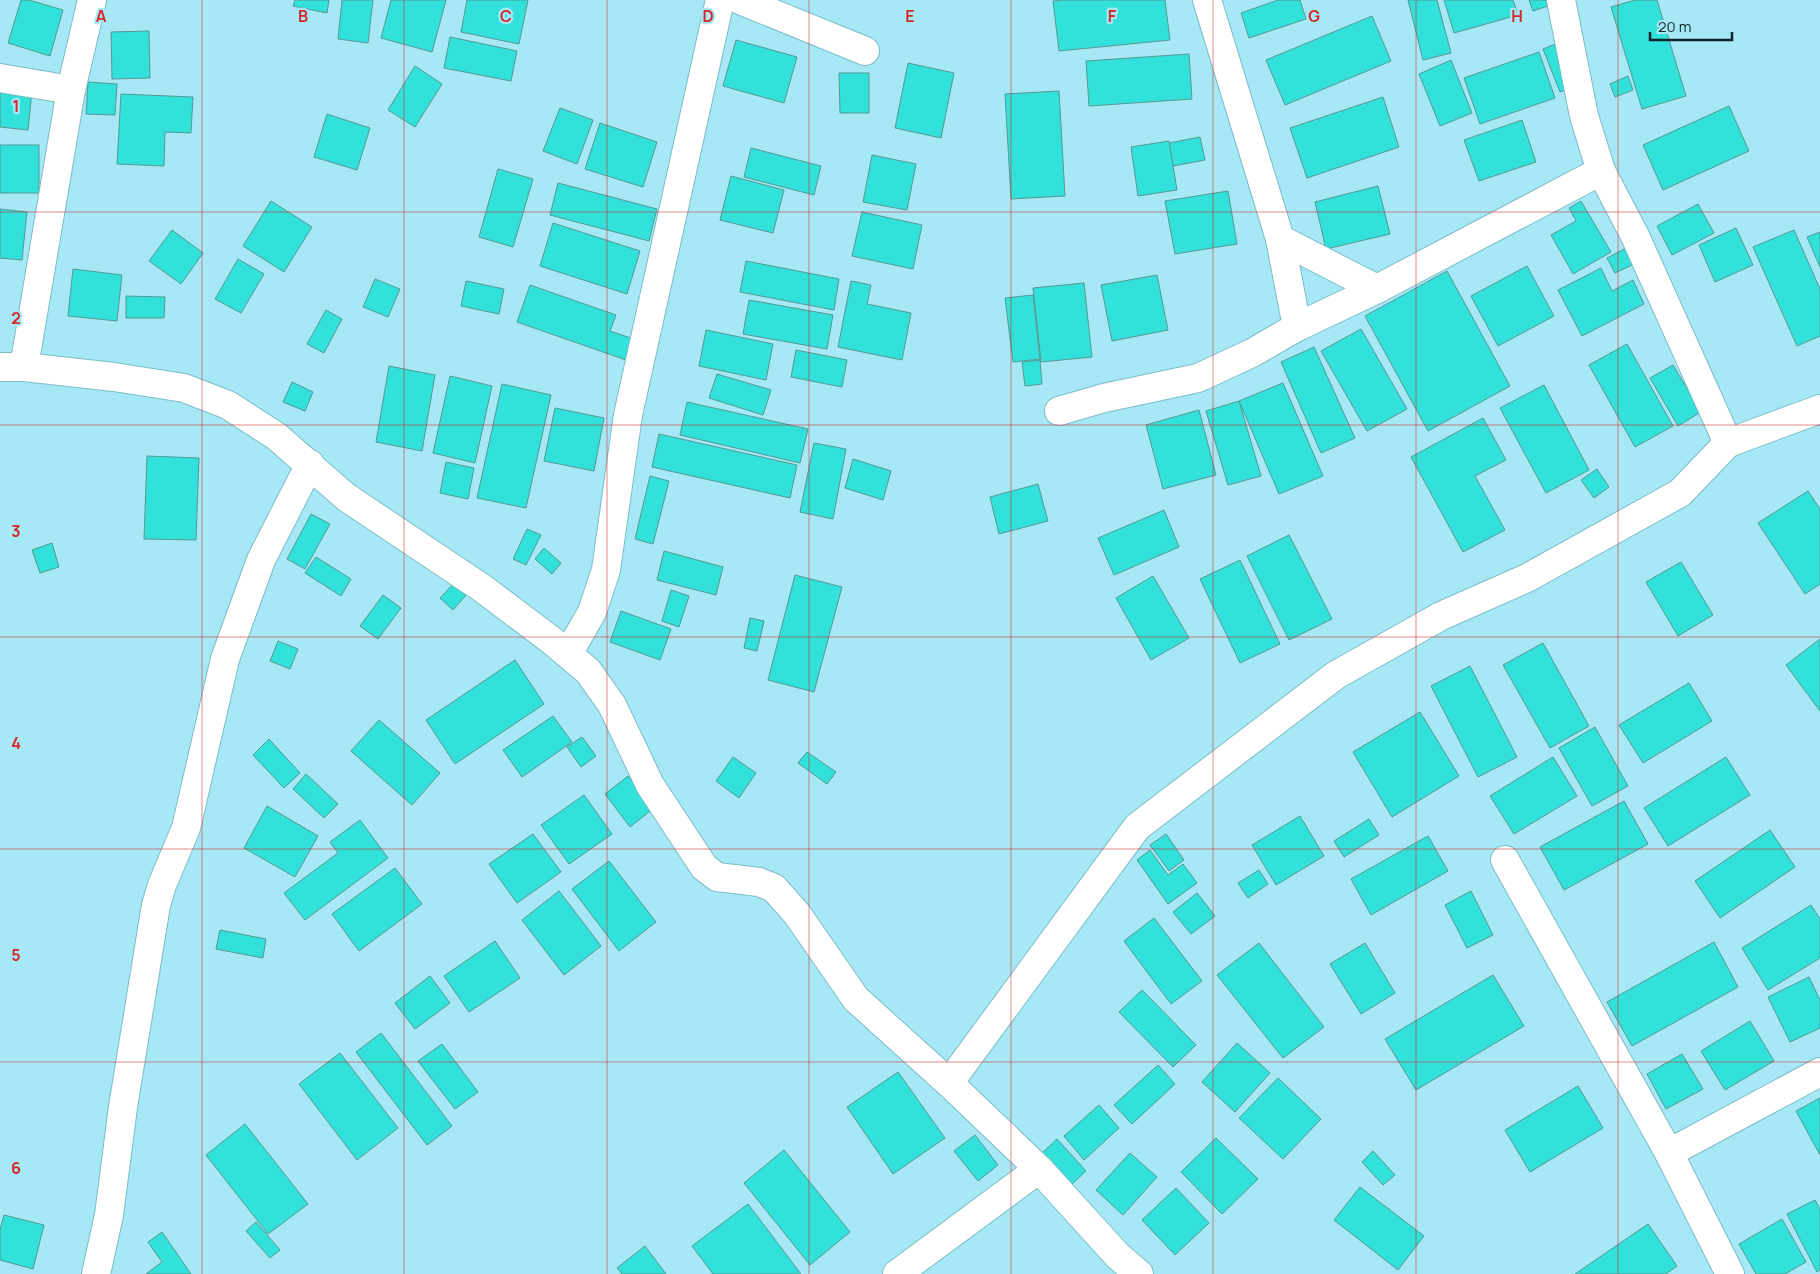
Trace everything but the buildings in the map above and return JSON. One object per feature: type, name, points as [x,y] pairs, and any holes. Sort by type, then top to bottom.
[{"type":"street","points":[[92,0],[12,367],[114,377],[184,388],[228,405],[276,436],[346,497],[482,588],[568,654],[588,671],[612,705],[650,785],[704,867],[717,877],[759,882],[774,888],[797,914],[856,999],[950,1083],[1039,1170],[1118,1256],[1139,1274]]},
{"type":"street","points":[[568,654],[592,612],[606,570],[628,415],[720,0]]},
{"type":"street","points":[[740,0],[865,51]]},
{"type":"street","points":[[1207,0],[1280,239],[1297,327]]},
{"type":"street","points":[[1561,0],[1584,116],[1601,171],[1635,236],[1728,442]]},
{"type":"street","points":[[0,78],[71,90]]},
{"type":"street","points":[[1059,411],[1104,398],[1198,378],[1252,353],[1297,327],[1377,289],[1601,171]]},
{"type":"street","points":[[1280,239],[1377,289]]},
{"type":"street","points":[[950,1083],[1137,827],[1336,675],[1441,616],[1527,578],[1680,493],[1728,442],[1820,409]]},
{"type":"street","points":[[96,1274],[109,1215],[123,1107],[156,905],[162,885],[186,828],[225,658],[261,560],[310,464]]},
{"type":"street","points":[[1505,860],[1669,1153],[1730,1274]]},
{"type":"street","points":[[1669,1153],[1820,1072]]},
{"type":"street","points":[[897,1274],[1039,1170]]}]
